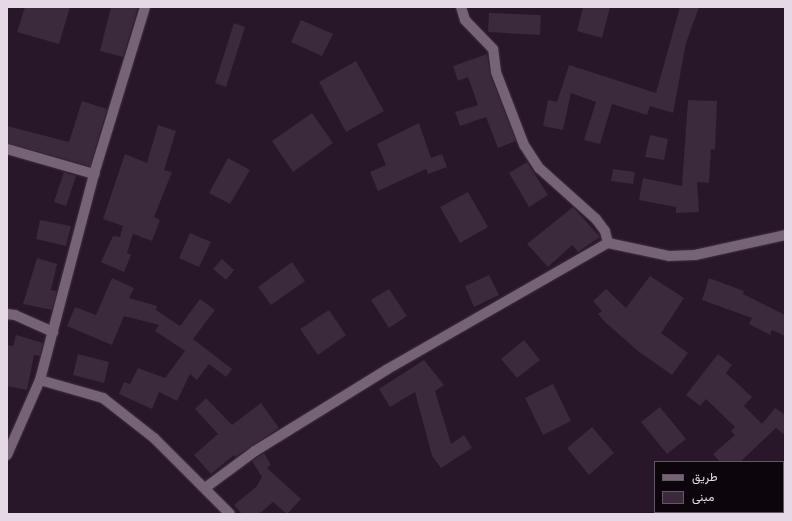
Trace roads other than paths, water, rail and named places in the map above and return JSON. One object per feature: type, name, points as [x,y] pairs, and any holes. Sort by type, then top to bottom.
[{"type":"street","points":[[7,455],[40,380],[94,174],[145,7]]},
{"type":"street","points":[[461,7],[465,20],[493,49],[496,72],[524,146],[539,168],[596,219],[605,231],[608,243]]},
{"type":"street","points":[[7,149],[94,174]]},
{"type":"street","points":[[205,488],[255,450],[386,370],[608,243],[669,256],[695,255],[785,235]]},
{"type":"street","points":[[7,314],[15,314],[53,332]]},
{"type":"street","points":[[40,380],[103,398],[154,438],[230,514]]}]
